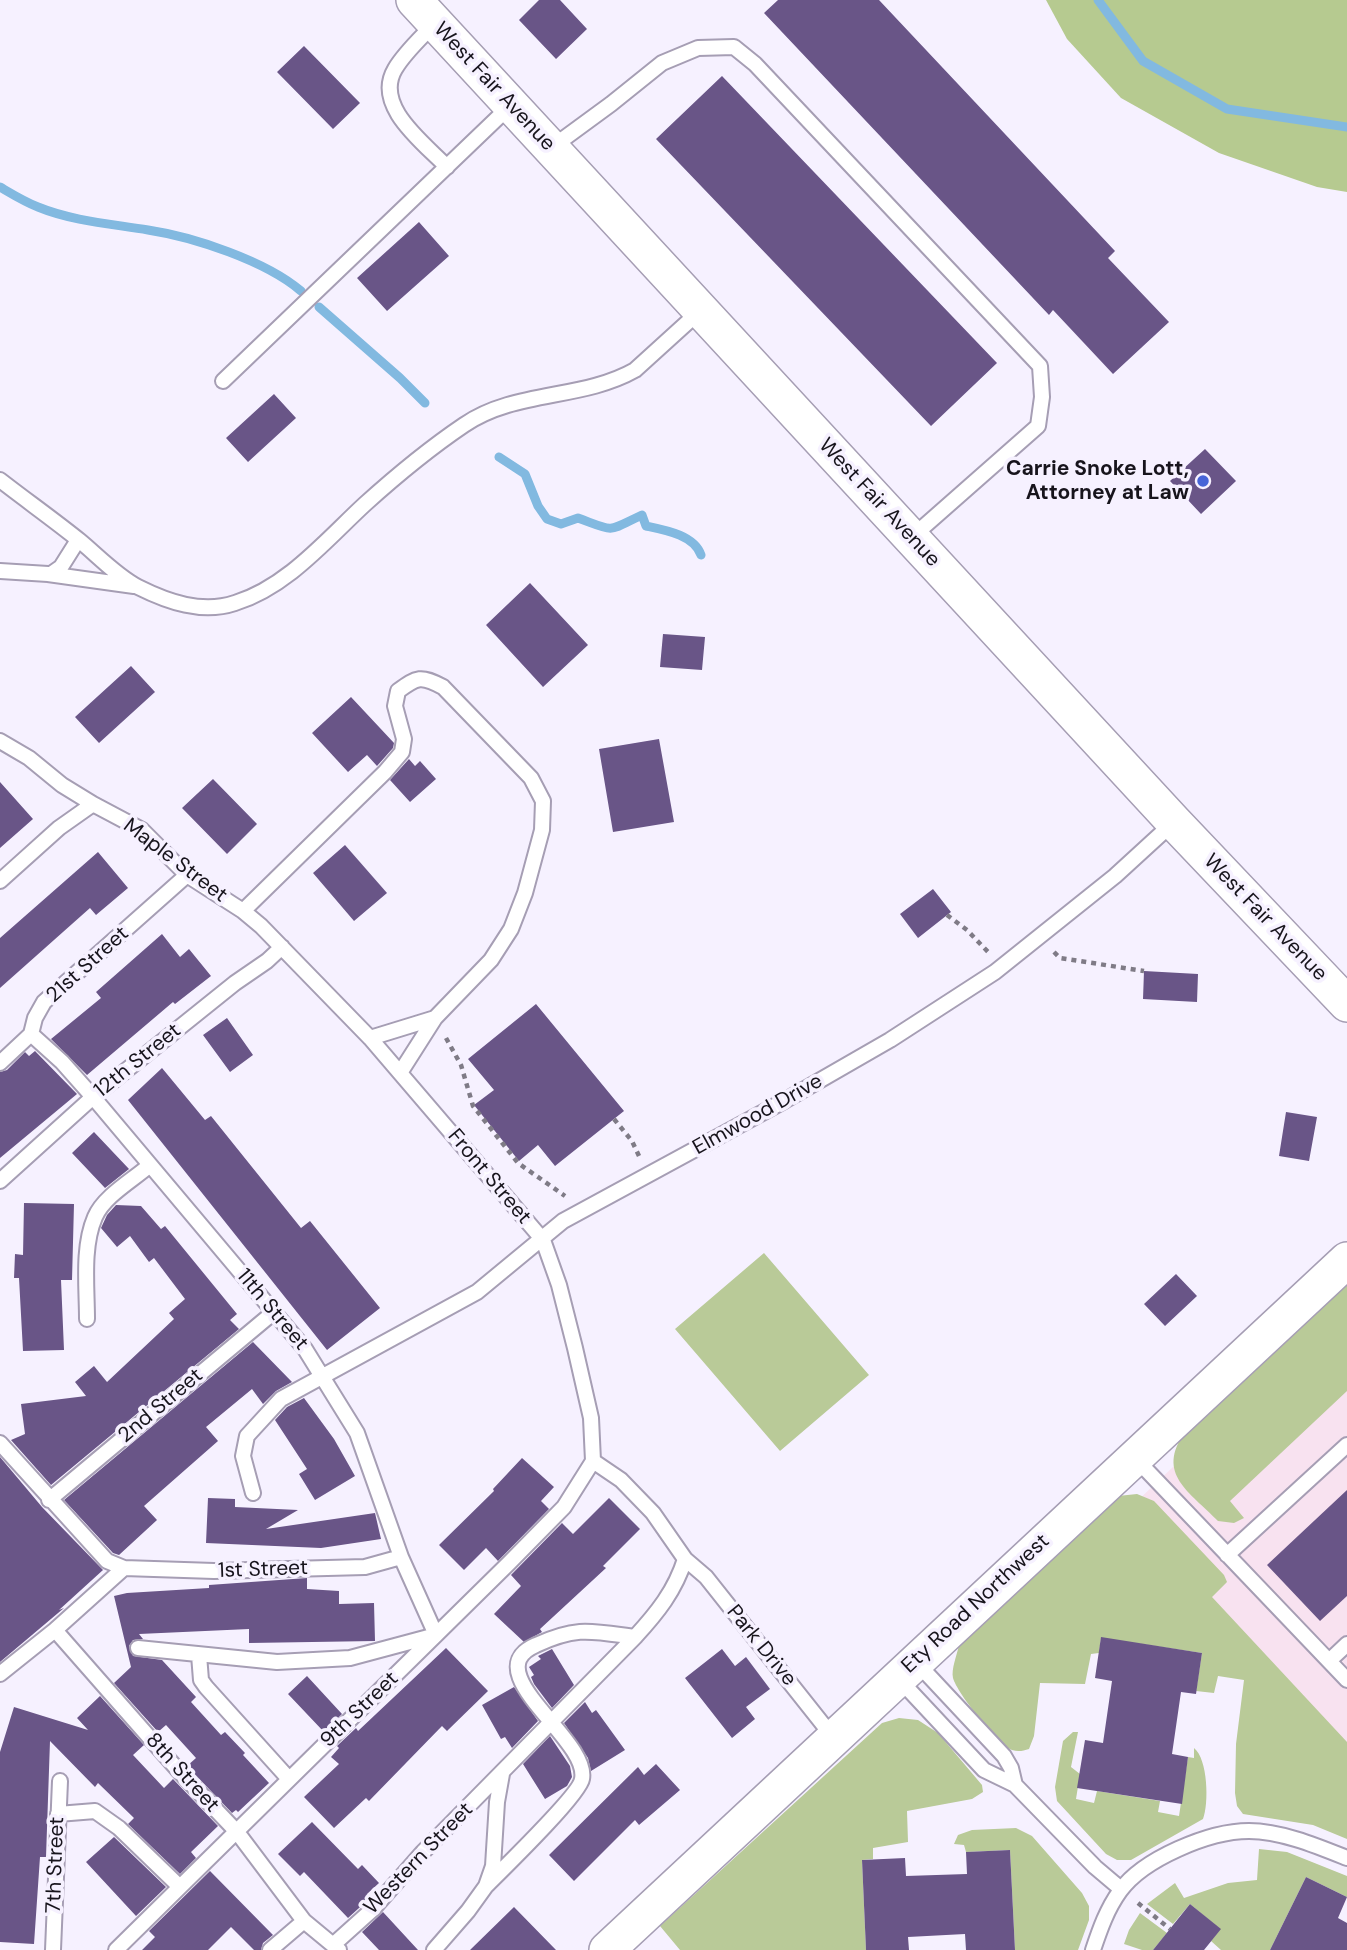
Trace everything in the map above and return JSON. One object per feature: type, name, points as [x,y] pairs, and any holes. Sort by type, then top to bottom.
[{"type":"street","name":"West Fair Avenue","points":[[424,11],[1174,822],[1347,1004]]},
{"type":"street","name":"Ety Road Northwest","points":[[607,1950],[1347,1260]]},
{"type":"lane","points":[[424,11],[388,87],[395,112],[447,167]]},
{"type":"lane","points":[[551,148],[662,63],[698,48],[734,47],[755,64],[1040,366],[1042,397],[1038,426],[911,538]]},
{"type":"lane","points":[[223,381],[511,105]]},
{"type":"lane","points":[[0,571],[51,574],[136,586],[173,601],[198,607],[235,603],[265,590],[289,573],[417,460],[464,425],[498,408],[592,387],[625,376],[700,311]]},
{"type":"lane","points":[[0,480],[136,586]]},
{"type":"lane","points":[[51,574],[61,567],[78,540]]},
{"type":"lane","points":[[243,911],[385,772],[402,752],[404,739],[395,706],[398,691],[414,680],[428,678],[443,687],[531,778],[542,801],[542,830],[525,893],[511,929],[491,960],[435,1018],[400,1073]]},
{"type":"lane","name":"Maple Street","points":[[0,741],[29,758],[62,785],[142,830],[187,875],[243,911],[282,947]]},
{"type":"lane","points":[[0,881],[59,828],[93,804]]},
{"type":"lane","name":"Elmwood Drive","points":[[253,1493],[243,1456],[247,1436],[281,1399],[477,1292],[563,1221],[890,1040],[1002,966],[1115,876],[1174,822]]},
{"type":"lane","name":"21st Street","points":[[0,1063],[31,1034],[35,1018],[44,1002],[187,875]]},
{"type":"lane","name":"Front Street","points":[[282,947],[370,1038],[542,1240],[559,1285],[575,1348],[591,1418],[593,1461]]},
{"type":"lane","name":"12th Street","points":[[0,1181],[93,1097],[282,947]]},
{"type":"lane","points":[[370,1038],[435,1018]]},
{"type":"lane","name":"11th Street","points":[[31,1034],[62,1062],[93,1097],[305,1349],[357,1433],[401,1557],[436,1635]]},
{"type":"lane","points":[[87,1319],[88,1247],[95,1216],[106,1202],[150,1165]]},
{"type":"lane","name":"2nd Street","points":[[49,1500],[274,1312]]},
{"type":"lane","points":[[0,1443],[107,1561],[124,1568],[55,1630],[0,1674]]},
{"type":"lane","points":[[1227,1555],[1347,1445]]},
{"type":"lane","points":[[1135,1457],[1347,1680]]},
{"type":"lane","points":[[593,1461],[621,1480],[653,1513],[685,1559]]},
{"type":"lane","name":"9th Street","points":[[116,1950],[564,1507],[593,1461]]},
{"type":"lane","name":"1st Street","points":[[124,1568],[214,1572],[365,1567],[401,1557]]},
{"type":"lane","name":"Western Street","points":[[304,1921],[337,1947],[423,1852],[659,1611],[672,1592],[685,1559]]},
{"type":"lane","name":"Park Drive","points":[[685,1559],[706,1577],[833,1737]]},
{"type":"lane","name":"8th Street","points":[[55,1630],[178,1770],[237,1832],[304,1921]]},
{"type":"lane","name":"Western Street","points":[[435,1950],[486,1886],[582,1784],[581,1763],[552,1721],[526,1690],[516,1669],[518,1657],[530,1647],[562,1633],[588,1630],[635,1637]]},
{"type":"lane","points":[[138,1648],[277,1662],[349,1658],[436,1635]]},
{"type":"lane","points":[[1329,1661],[1347,1644]]},
{"type":"lane","points":[[199,1655],[199,1670],[206,1687],[289,1779]]},
{"type":"lane","points":[[906,1669],[1004,1756],[1011,1768],[1015,1785]]},
{"type":"lane","points":[[906,1669],[984,1770],[1015,1785],[1095,1867],[1121,1889]]},
{"type":"lane","name":"Western Street","points":[[486,1886],[493,1866],[497,1802],[503,1773]]},
{"type":"lane","name":"7th Street","points":[[53,1950],[60,1781]]},
{"type":"lane","points":[[58,1814],[95,1811],[120,1828],[180,1887]]},
{"type":"lane","points":[[1093,1950],[1102,1921],[1121,1889],[1157,1859],[1200,1840],[1248,1831],[1303,1840],[1347,1858]]},
{"type":"lane","points":[[270,1950],[304,1921]]},
{"type":"path","points":[[947,915],[967,930],[1002,966]]},
{"type":"path","points":[[1060,958],[1144,971]]},
{"type":"path","points":[[461,1065],[473,1106],[480,1115],[518,1163],[562,1193]]},
{"type":"path","points":[[614,1119],[632,1141]]},
{"type":"path","points":[[1121,1889],[1170,1929]]},
{"type":"shaded area","points":[[1347,1302],[1347,1769],[1115,1522]]},
{"type":"green space","points":[[1046,0],[1347,0],[1347,192],[1317,187],[1219,153],[1121,98],[1067,39]]},
{"type":"green space","points":[[764,1253],[869,1375],[780,1451],[675,1329]]},
{"type":"green space","points":[[1347,1282],[1347,1391],[1230,1501],[1244,1518],[1234,1523],[1218,1521],[1187,1491],[1175,1471],[1177,1447],[1185,1432]]},
{"type":"green space","points":[[1137,1494],[1154,1501],[1224,1575],[1227,1582],[1212,1597],[1347,1742],[1347,1839],[1313,1825],[1243,1814],[1237,1806],[1235,1793],[1236,1744],[1244,1680],[1218,1676],[1214,1693],[1196,1691],[1202,1653],[1101,1638],[1099,1653],[1091,1654],[1085,1684],[1040,1683],[1034,1736],[1029,1749],[1023,1751],[1012,1750],[997,1738],[962,1695],[953,1678],[953,1666],[959,1645],[1101,1510],[1118,1496]]},
{"type":"green space","points":[[899,1718],[918,1720],[938,1733],[982,1785],[983,1792],[972,1799],[907,1811],[908,1842],[873,1848],[873,1859],[862,1860],[866,1950],[680,1950],[660,1926],[882,1723]]},
{"type":"green space","points":[[1073,1732],[1078,1732],[1071,1767],[1080,1774],[1076,1799],[1094,1803],[1097,1791],[1160,1801],[1158,1812],[1179,1816],[1188,1757],[1194,1758],[1194,1748],[1205,1771],[1206,1803],[1203,1819],[1131,1860],[1117,1860],[1106,1854],[1057,1801],[1055,1787],[1063,1741]]},
{"type":"green space","points":[[1016,1828],[1032,1836],[1082,1893],[1089,1906],[1089,1920],[1078,1950],[1015,1950],[1010,1850],[966,1852],[964,1845],[954,1844],[958,1835],[972,1830]]},
{"type":"green space","points":[[1259,1849],[1287,1852],[1347,1876],[1347,1897],[1306,1877],[1270,1950],[1221,1950],[1211,1941],[1220,1929],[1190,1904],[1173,1924],[1147,1904],[1175,1883],[1184,1898],[1228,1883],[1257,1880]]},
{"type":"green space","points":[[1140,1913],[1167,1933],[1153,1950],[1142,1950],[1124,1944]]},
{"type":"building","points":[[539,0],[560,0],[587,29],[556,59],[519,20]]},
{"type":"building","points":[[778,0],[879,0],[1115,251],[1108,258],[1169,322],[1113,374],[1053,310],[1049,315],[764,13]]},
{"type":"building","points":[[304,46],[360,103],[333,129],[277,72]]},
{"type":"building","points":[[722,76],[997,363],[931,426],[656,139]]},
{"type":"building","points":[[419,222],[449,256],[387,311],[357,278]]},
{"type":"building","points":[[274,394],[296,418],[248,462],[226,438]]},
{"type":"building","name":"Carrie Snoke Lott, Attorney at Law","points":[[1205,449],[1236,481],[1201,514],[1170,481]]},
{"type":"building","points":[[530,583],[588,645],[543,687],[486,625]]},
{"type":"building","points":[[663,634],[705,637],[702,670],[660,667]]},
{"type":"building","points":[[131,666],[155,692],[99,743],[75,717]]},
{"type":"building","points":[[351,697],[394,743],[393,748],[377,766],[367,755],[348,772],[312,733]]},
{"type":"building","points":[[659,739],[674,822],[613,832],[599,749]]},
{"type":"building","points":[[409,759],[415,766],[420,761],[436,779],[410,802],[390,780]]},
{"type":"building","points":[[213,779],[257,824],[227,854],[182,808]]},
{"type":"building","points":[[0,782],[33,819],[0,848]]},
{"type":"building","points":[[345,845],[387,893],[354,921],[313,873]]},
{"type":"building","points":[[98,852],[128,888],[96,915],[90,908],[0,988],[0,938]]},
{"type":"building","points":[[933,889],[951,912],[918,938],[900,914]]},
{"type":"building","points":[[162,934],[180,957],[189,949],[211,976],[175,1004],[173,1002],[87,1075],[51,1039],[101,998],[96,992]]},
{"type":"building","points":[[1144,971],[1198,974],[1197,1002],[1143,999]]},
{"type":"building","points":[[536,1004],[624,1111],[555,1166],[538,1145],[519,1161],[474,1105],[494,1090],[468,1059]]},
{"type":"building","points":[[227,1018],[253,1055],[230,1072],[203,1035]]},
{"type":"building","points":[[35,1051],[77,1094],[0,1158],[0,1072],[7,1070],[25,1052],[29,1056]]},
{"type":"building","points":[[162,1068],[205,1120],[211,1116],[301,1228],[310,1221],[380,1308],[327,1350],[128,1100]]},
{"type":"building","points":[[1286,1112],[1317,1117],[1309,1161],[1279,1156]]},
{"type":"building","points":[[94,1132],[129,1169],[105,1188],[72,1153]]},
{"type":"building","points":[[24,1203],[74,1204],[72,1280],[61,1280],[64,1350],[23,1351],[19,1278],[14,1278],[15,1254],[23,1255]]},
{"type":"building","points":[[116,1205],[141,1206],[161,1229],[165,1226],[237,1314],[230,1320],[239,1329],[51,1485],[11,1440],[25,1434],[21,1404],[86,1396],[75,1382],[94,1366],[107,1382],[174,1319],[169,1313],[185,1299],[154,1258],[149,1262],[130,1236],[117,1247],[101,1228]]},
{"type":"building","points":[[1176,1274],[1197,1296],[1165,1326],[1144,1304]]},
{"type":"building","points":[[253,1342],[292,1382],[276,1391],[263,1404],[252,1389],[206,1427],[218,1441],[144,1506],[157,1520],[119,1555],[113,1553],[64,1500]]},
{"type":"building","points":[[304,1398],[334,1439],[355,1476],[315,1500],[299,1474],[307,1469],[275,1420],[287,1407]]},
{"type":"building","points":[[0,1457],[42,1507],[103,1570],[59,1610],[64,1608],[0,1662]]},
{"type":"building","points":[[522,1458],[554,1487],[541,1501],[549,1509],[498,1561],[486,1548],[464,1570],[439,1545],[494,1491]]},
{"type":"building","points":[[1347,1490],[1347,1596],[1320,1621],[1267,1565]]},
{"type":"building","points":[[208,1498],[235,1499],[235,1507],[298,1510],[266,1529],[375,1513],[381,1539],[321,1548],[206,1543]]},
{"type":"building","points":[[609,1498],[640,1529],[603,1566],[606,1568],[540,1629],[542,1632],[524,1642],[494,1614],[521,1586],[511,1575],[562,1523],[573,1534]]},
{"type":"building","points":[[307,1578],[307,1589],[339,1591],[339,1604],[374,1603],[375,1641],[249,1643],[249,1629],[139,1634],[143,1639],[133,1640],[129,1646],[133,1656],[162,1660],[196,1697],[191,1702],[221,1735],[225,1732],[269,1783],[238,1812],[236,1810],[232,1813],[187,1766],[196,1758],[166,1725],[158,1732],[114,1683],[131,1667],[114,1596],[209,1588],[209,1585]]},
{"type":"building","points":[[1101,1637],[1202,1653],[1196,1694],[1181,1692],[1172,1754],[1188,1757],[1182,1804],[1077,1788],[1085,1740],[1103,1743],[1112,1681],[1095,1678]]},
{"type":"building","points":[[446,1648],[488,1691],[447,1731],[442,1726],[369,1801],[366,1798],[334,1828],[304,1797],[339,1764],[331,1757],[339,1748],[337,1746],[356,1728],[358,1731]]},
{"type":"building","points":[[552,1649],[574,1685],[552,1708],[534,1684],[531,1677],[534,1675],[529,1667],[541,1659],[538,1656]]},
{"type":"building","points":[[722,1649],[735,1666],[746,1657],[770,1689],[746,1707],[755,1719],[732,1738],[685,1678]]},
{"type":"building","points":[[307,1676],[342,1714],[324,1732],[288,1694]]},
{"type":"building","points":[[514,1687],[538,1721],[512,1748],[505,1737],[501,1739],[482,1705]]},
{"type":"building","points":[[100,1696],[144,1745],[133,1755],[164,1788],[173,1779],[218,1826],[191,1852],[196,1858],[180,1874],[128,1824],[134,1818],[98,1783],[95,1787],[50,1741],[46,1857],[40,1857],[34,1944],[0,1942],[0,1752],[14,1707],[88,1730],[77,1718]]},
{"type":"building","points":[[585,1702],[592,1713],[596,1710],[625,1750],[591,1771],[588,1758],[564,1723]]},
{"type":"building","points":[[550,1736],[570,1766],[572,1777],[567,1786],[545,1799],[523,1764]]},
{"type":"building","points":[[656,1764],[680,1790],[639,1825],[635,1820],[574,1881],[549,1855],[638,1767],[644,1775]]},
{"type":"building","points":[[312,1822],[358,1869],[362,1865],[379,1883],[367,1894],[370,1898],[348,1918],[304,1872],[300,1876],[278,1854]]},
{"type":"building","points":[[114,1837],[166,1887],[136,1916],[86,1862]]},
{"type":"building","points":[[1010,1850],[1015,1950],[966,1950],[965,1934],[908,1937],[909,1950],[866,1950],[862,1860],[905,1858],[906,1876],[967,1874],[966,1852]]},
{"type":"building","points":[[210,1871],[273,1935],[263,1943],[261,1950],[254,1950],[231,1927],[208,1950],[142,1950],[155,1937],[149,1931]]},
{"type":"building","points":[[1306,1877],[1347,1897],[1338,1918],[1347,1923],[1347,1950],[1270,1950]]},
{"type":"building","points":[[1190,1904],[1221,1929],[1204,1950],[1153,1950]]},
{"type":"building","points":[[514,1907],[556,1950],[470,1950]]},
{"type":"building","points":[[383,1912],[418,1950],[379,1950],[362,1932]]},
{"type":"waterway","points":[[1098,0],[1143,61],[1227,109],[1347,127]]},
{"type":"waterway","points":[[0,187],[33,205],[64,216],[166,233],[207,244],[249,260],[301,291]]},
{"type":"waterway","points":[[319,307],[425,403]]},
{"type":"waterway","points":[[499,457],[525,474],[538,506],[547,519],[561,524],[578,518],[611,528],[642,515],[646,526],[686,538],[701,555]]},
{"type":"place","name":"Carrie Snoke Lott, Attorney at Law","points":[[1203,481]]}]
